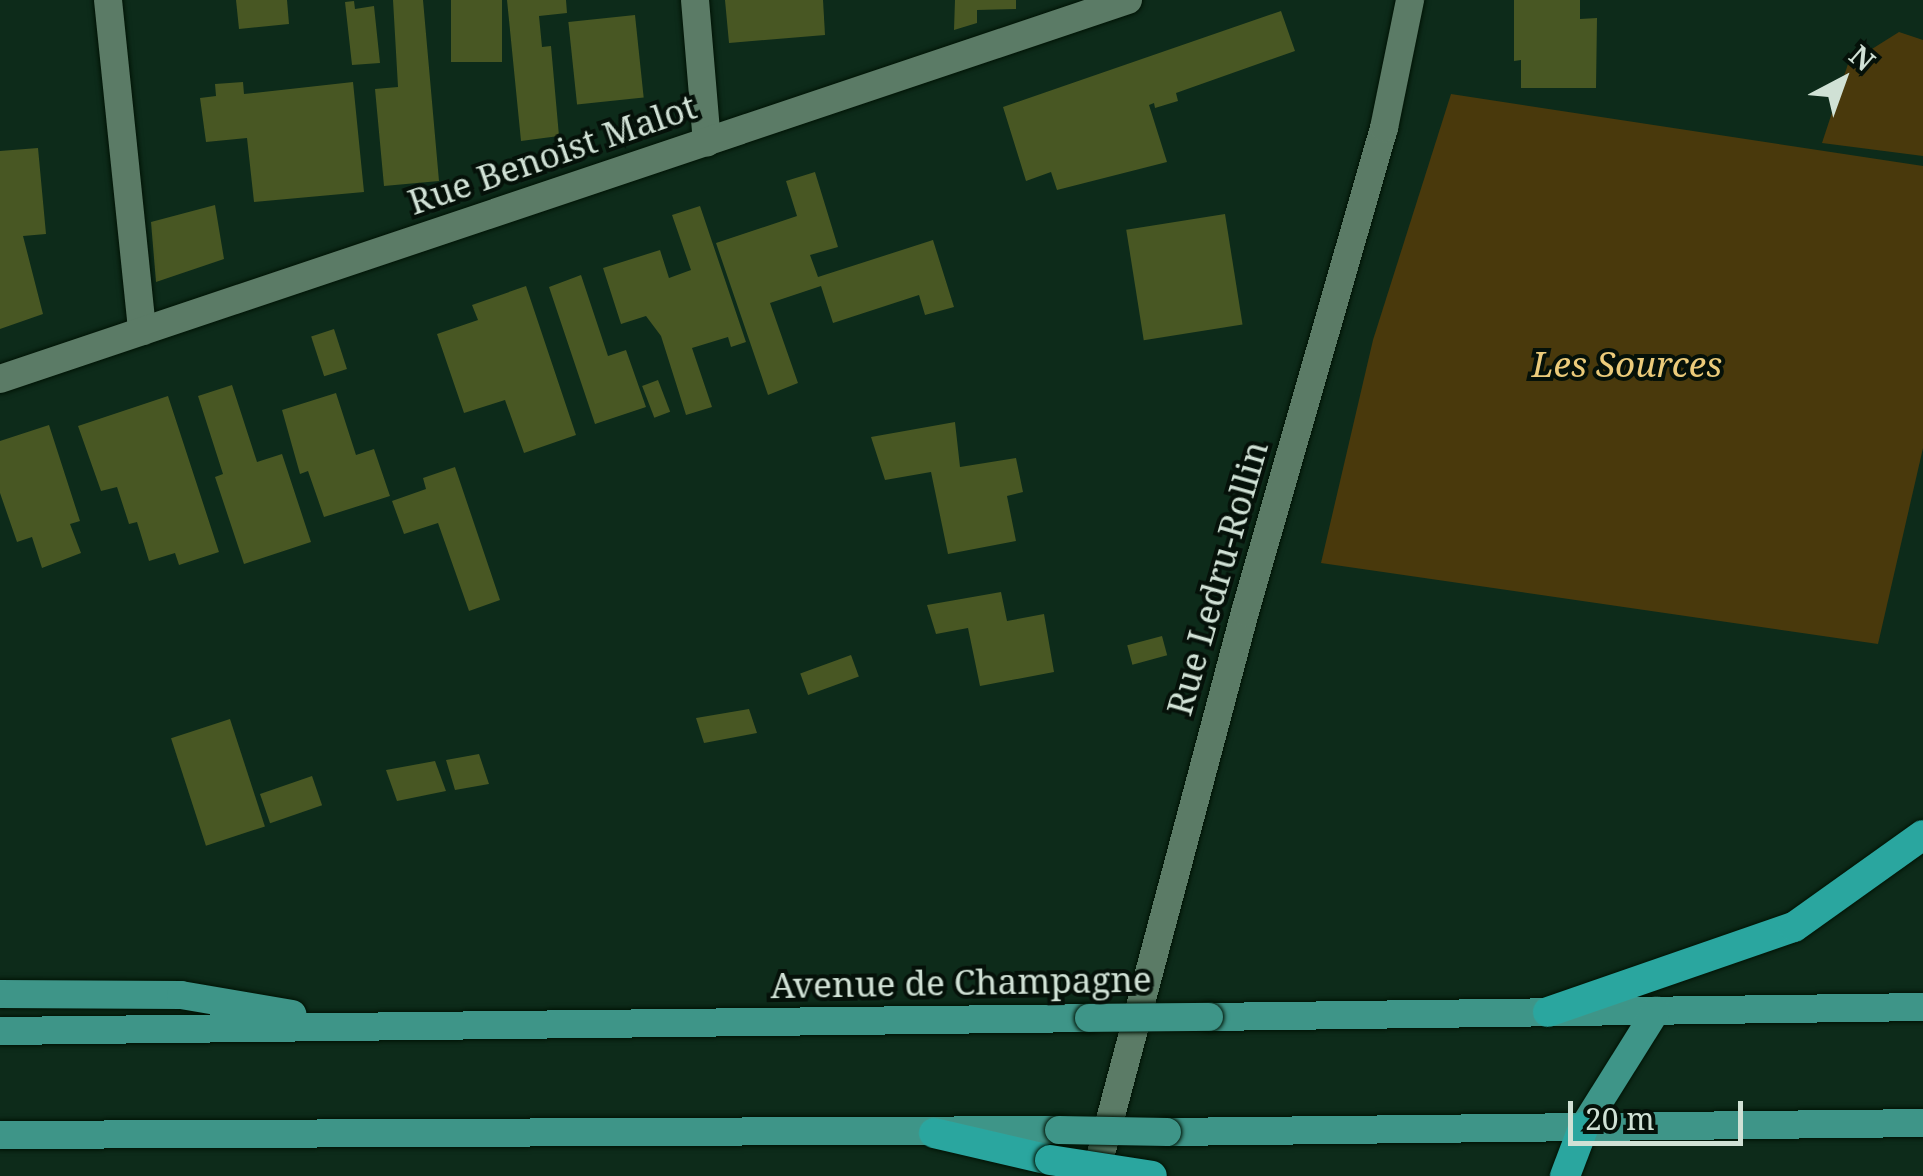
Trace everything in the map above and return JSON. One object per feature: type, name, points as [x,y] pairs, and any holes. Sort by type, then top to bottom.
[{"type":"highway","points":[[1548,1012],[1794,927],[1923,835]]},
{"type":"highway","points":[[1565,1176],[1584,1126]]},
{"type":"highway","points":[[934,1133],[1050,1160],[1153,1176]]},
{"type":"main road","points":[[0,994],[182,995],[362,1026]]},
{"type":"main road","name":"Avenue de Champagne","points":[[0,1030],[1923,1008]]},
{"type":"main road","points":[[1584,1126],[1656,1011]]},
{"type":"main road","points":[[0,1136],[1167,1132],[1923,1123]]},
{"type":"street","points":[[108,0],[142,331]]},
{"type":"street","points":[[696,0],[706,142]]},
{"type":"street","name":"Rue Benoist Malot","points":[[0,379],[1128,0]]},
{"type":"street","name":"Rue Ledru-Rollin","points":[[1095,1176],[1246,612],[1384,128],[1410,0]]},
{"type":"green space","points":[[1899,32],[1923,40],[1923,156],[1822,143],[1848,64]]},
{"type":"green space","name":"Les Sources","points":[[1451,94],[1923,166],[1923,448],[1878,644],[1321,563],[1373,340]]},
{"type":"building","points":[[236,0],[287,0],[289,24],[239,29]]},
{"type":"building","points":[[393,0],[423,0],[439,181],[384,186],[375,89],[398,87]]},
{"type":"building","points":[[451,0],[502,0],[502,62],[451,62]]},
{"type":"building","points":[[507,0],[566,0],[567,13],[539,16],[542,47],[551,46],[559,136],[521,141]]},
{"type":"building","points":[[725,0],[823,0],[825,35],[729,43]]},
{"type":"building","points":[[955,0],[1016,0],[1016,9],[977,10],[977,23],[954,30]]},
{"type":"building","points":[[1514,0],[1580,0],[1580,19],[1597,18],[1596,88],[1521,88],[1521,60],[1514,61]]},
{"type":"building","points":[[354,1],[355,9],[374,6],[380,63],[352,65],[345,2]]},
{"type":"building","points":[[1281,11],[1295,51],[1176,93],[1178,101],[1155,108],[1154,103],[1149,105],[1167,162],[1057,190],[1051,172],[1026,181],[1003,107]]},
{"type":"building","points":[[635,15],[644,98],[577,105],[568,22]]},
{"type":"building","points":[[243,82],[244,94],[353,82],[364,192],[254,202],[247,138],[206,142],[200,98],[216,96],[215,84]]},
{"type":"building","points":[[38,148],[46,234],[23,236],[43,314],[0,329],[0,151]]},
{"type":"building","points":[[815,172],[838,247],[810,255],[818,277],[933,240],[954,307],[925,315],[919,295],[833,323],[821,286],[770,303],[798,383],[768,395],[716,243],[797,216],[786,181]]},
{"type":"building","points":[[215,205],[224,259],[156,282],[151,222]]},
{"type":"building","points":[[700,206],[746,342],[731,347],[728,337],[692,348],[712,407],[686,415],[661,336],[646,316],[621,324],[603,268],[660,250],[669,278],[691,270],[672,215]]},
{"type":"building","points":[[1225,214],[1243,325],[1144,340],[1126,230]]},
{"type":"building","points":[[581,275],[608,356],[626,350],[646,407],[595,424],[549,287]]},
{"type":"building","points":[[526,286],[576,435],[524,453],[505,400],[464,413],[437,334],[478,320],[472,305]]},
{"type":"building","points":[[334,329],[347,369],[324,376],[311,336]]},
{"type":"building","points":[[658,380],[670,412],[654,418],[642,386]]},
{"type":"building","points":[[232,385],[257,462],[282,454],[311,542],[244,564],[215,477],[223,474],[198,396]]},
{"type":"building","points":[[336,393],[356,455],[374,449],[390,496],[324,517],[308,471],[300,474],[282,410]]},
{"type":"building","points":[[168,396],[219,552],[179,565],[175,553],[149,561],[137,522],[129,524],[117,487],[101,491],[78,426]]},
{"type":"building","points":[[955,422],[960,467],[1016,458],[1023,492],[1007,496],[1016,541],[948,554],[931,472],[885,480],[871,437]]},
{"type":"building","points":[[49,425],[80,521],[70,524],[81,553],[42,568],[32,537],[17,542],[0,493],[0,441]]},
{"type":"building","points":[[455,467],[500,600],[469,611],[438,523],[404,534],[392,501],[426,489],[423,478]]},
{"type":"building","points":[[1001,592],[1007,621],[1044,614],[1054,672],[980,686],[968,628],[936,634],[927,605]]},
{"type":"building","points":[[1162,636],[1167,655],[1132,665],[1127,645]]},
{"type":"building","points":[[851,655],[859,677],[808,695],[800,673]]},
{"type":"building","points":[[749,709],[757,733],[704,743],[696,718]]},
{"type":"building","points":[[230,719],[265,826],[206,846],[171,738]]},
{"type":"building","points":[[479,754],[489,784],[455,790],[446,760]]},
{"type":"building","points":[[435,761],[446,791],[397,801],[386,770]]},
{"type":"building","points":[[312,776],[322,805],[270,823],[260,794]]}]
